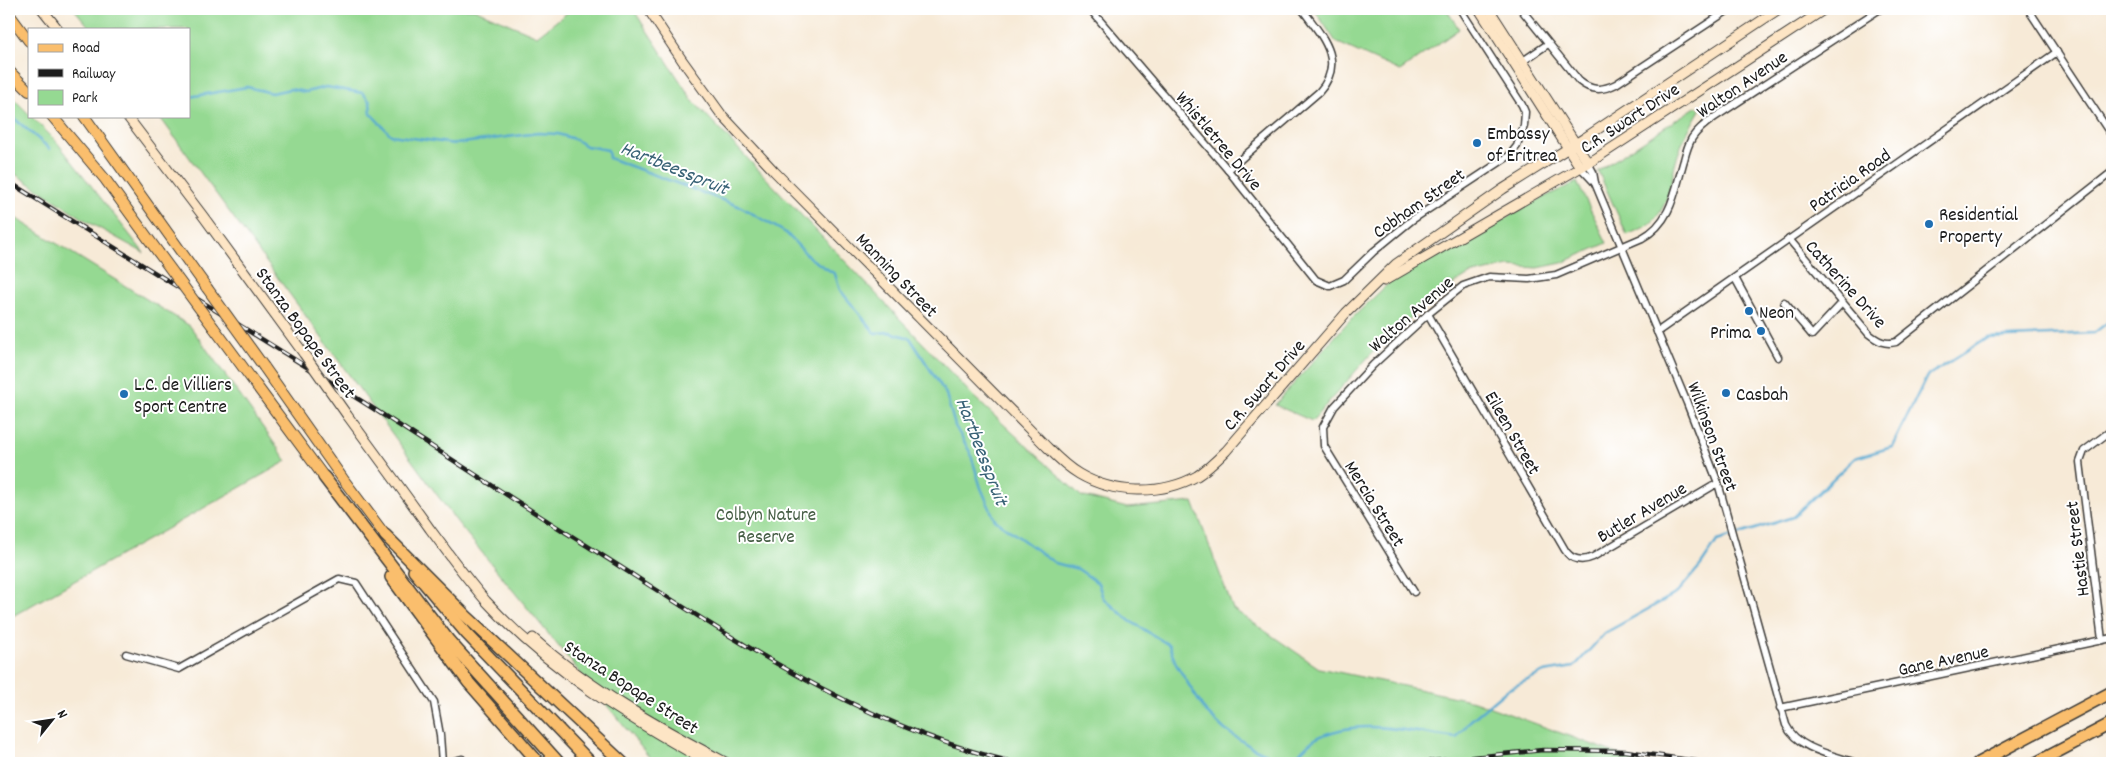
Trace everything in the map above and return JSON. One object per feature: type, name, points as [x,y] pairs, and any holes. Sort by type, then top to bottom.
[{"type":"highway","points":[[324,477],[405,598],[464,677],[539,763]]},
{"type":"highway","points":[[324,477],[449,641],[559,763]]},
{"type":"highway","points":[[385,535],[466,634],[591,763]]},
{"type":"highway","points":[[385,535],[465,615],[623,763]]},
{"type":"highway","points":[[1978,763],[2112,692]]},
{"type":"highway","points":[[2036,763],[2112,723]]},
{"type":"highway","points":[[1971,763],[2004,748]]},
{"type":"main road","points":[[42,9],[57,28]]},
{"type":"main road","name":"Manning Street","points":[[648,9],[701,88],[736,131],[922,322],[1062,462],[1092,480],[1123,489],[1139,490],[1172,485]]},
{"type":"main road","points":[[1483,9],[1523,61],[1572,146]]},
{"type":"main road","points":[[1483,9],[1584,165]]},
{"type":"main road","name":"C.R. Swart Drive","points":[[1172,485],[1197,475],[1226,451],[1325,337],[1396,264],[1503,189],[1572,146],[1780,9]]},
{"type":"main road","name":"C.R. Swart Drive","points":[[1369,290],[1584,165],[1825,9]]},
{"type":"main road","points":[[9,14],[28,40]]},
{"type":"main road","points":[[9,71],[28,90]]},
{"type":"main road","points":[[54,118],[105,179],[324,477]]},
{"type":"main road","points":[[85,118],[385,535]]},
{"type":"main road","name":"Stanza Bopape Street","points":[[129,118],[208,223],[476,589],[508,623],[573,679],[651,731],[709,763]]},
{"type":"main road","name":"Stanza Bopape Street","points":[[459,567],[536,640],[576,672],[656,724],[727,763]]},
{"type":"street","name":"Whistletree Drive","points":[[1090,9],[1228,170],[1316,280],[1330,286]]},
{"type":"street","points":[[1228,170],[1319,92],[1329,78],[1332,67],[1330,50],[1302,9]]},
{"type":"street","name":"Cobham Street","points":[[1330,286],[1344,280],[1373,252],[1412,220],[1504,161],[1517,146],[1524,126],[1522,105],[1460,9]]},
{"type":"street","points":[[1521,9],[1578,81],[1592,89],[1603,89],[1616,84],[1730,9]]},
{"type":"street","name":"Walton Avenue","points":[[1323,427],[1334,407],[1373,365],[1428,314],[1463,286],[1477,280],[1496,277],[1540,278],[1556,275],[1646,236],[1662,223],[1670,208],[1688,146],[1701,128],[1880,9]]},
{"type":"street","points":[[2028,9],[2112,136]]},
{"type":"street","points":[[1523,61],[1548,44]]},
{"type":"street","name":"Patricia Road","points":[[1658,332],[2057,52]]},
{"type":"street","name":"Wilkinson Street","points":[[1584,165],[1593,172],[1595,183],[1658,332],[1718,483],[1780,708],[1788,729],[1802,743],[1856,763]]},
{"type":"street","name":"Catherine Drive","points":[[1789,239],[1869,334],[1885,343],[1896,342],[2112,172]]},
{"type":"street","points":[[1735,278],[1778,357]]},
{"type":"street","points":[[1784,302],[1812,335],[1842,303]]},
{"type":"street","name":"Eileen Street","points":[[1428,314],[1568,555],[1578,559]]},
{"type":"street","name":"Mercia Street","points":[[1323,427],[1324,446],[1328,455],[1414,592]]},
{"type":"street","name":"Hastie Street","points":[[2102,640],[2081,466],[2082,454],[2112,430]]},
{"type":"street","name":"Butler Avenue","points":[[1578,559],[1593,557],[1718,483]]},
{"type":"street","points":[[126,654],[179,669],[339,579],[356,583],[434,702],[440,735],[442,763]]},
{"type":"street","name":"Gane Avenue","points":[[1780,708],[2112,638]]},
{"type":"street","points":[[446,763],[462,758]]},
{"type":"green space","name":"Colbyn Nature Reserve","points":[[74,9],[474,9],[537,36],[572,9],[633,9],[693,101],[974,397],[1081,496],[1127,508],[1193,502],[1233,609],[1319,668],[1474,701],[1642,763],[654,763],[457,522],[160,118],[190,118],[190,28],[90,28]]},
{"type":"green space","points":[[1314,9],[1446,9],[1459,29],[1400,71],[1336,42]]},
{"type":"green space","points":[[9,94],[28,113],[28,118],[33,118],[56,141],[144,253],[90,223],[9,170]]},
{"type":"green space","points":[[1697,106],[1700,110],[1681,146],[1670,189],[1663,207],[1651,223],[1627,235],[1598,171]]},
{"type":"green space","points":[[1577,182],[1607,243],[1562,263],[1538,268],[1509,266],[1469,275],[1433,297],[1370,355],[1312,421],[1275,405],[1347,323],[1391,281],[1540,199]]},
{"type":"green space","name":"L.C. de Villiers Sport Centre","points":[[9,214],[190,326],[287,461],[9,618]]},
{"type":"waterway","name":"Hartbeesspruit","points":[[190,97],[247,87],[272,93],[290,89],[306,92],[326,87],[363,93],[370,102],[371,114],[391,135],[455,144],[538,133],[558,134],[574,139],[586,146],[608,150],[609,158],[741,207],[786,233],[810,258],[835,274],[840,290],[875,333],[890,332],[910,338],[946,394],[955,426],[970,452],[981,488],[995,520],[1055,563],[1078,569],[1098,583],[1103,598],[1130,621],[1169,645],[1176,664],[1205,711],[1225,730],[1251,747],[1277,759],[1295,758],[1315,739],[1349,728],[1384,728],[1456,738],[1470,721],[1507,690],[1544,672],[1574,667],[1605,633],[1677,593],[1701,565],[1717,541],[1793,517],[1855,458],[1892,447],[1927,376],[1987,338],[2094,333],[2112,319]]},
{"type":"waterway","points":[[9,114],[50,149]]},
{"type":"railway","points":[[9,182],[363,402],[514,500],[782,667],[838,697],[896,723],[955,746],[1017,763]]},
{"type":"railway","points":[[1416,763],[1543,750],[1626,751],[1710,763]]},
{"type":"place","name":"Embassy of Eritrea","points":[[1477,143]]},
{"type":"place","name":"Residential Property","points":[[1929,224]]},
{"type":"place","name":"Neon","points":[[1749,311]]},
{"type":"place","name":"Prima","points":[[1761,331]]},
{"type":"place","name":"Casbah","points":[[1726,393]]},
{"type":"place","name":"L.C. de Villiers Sport Centre","points":[[124,394]]}]
